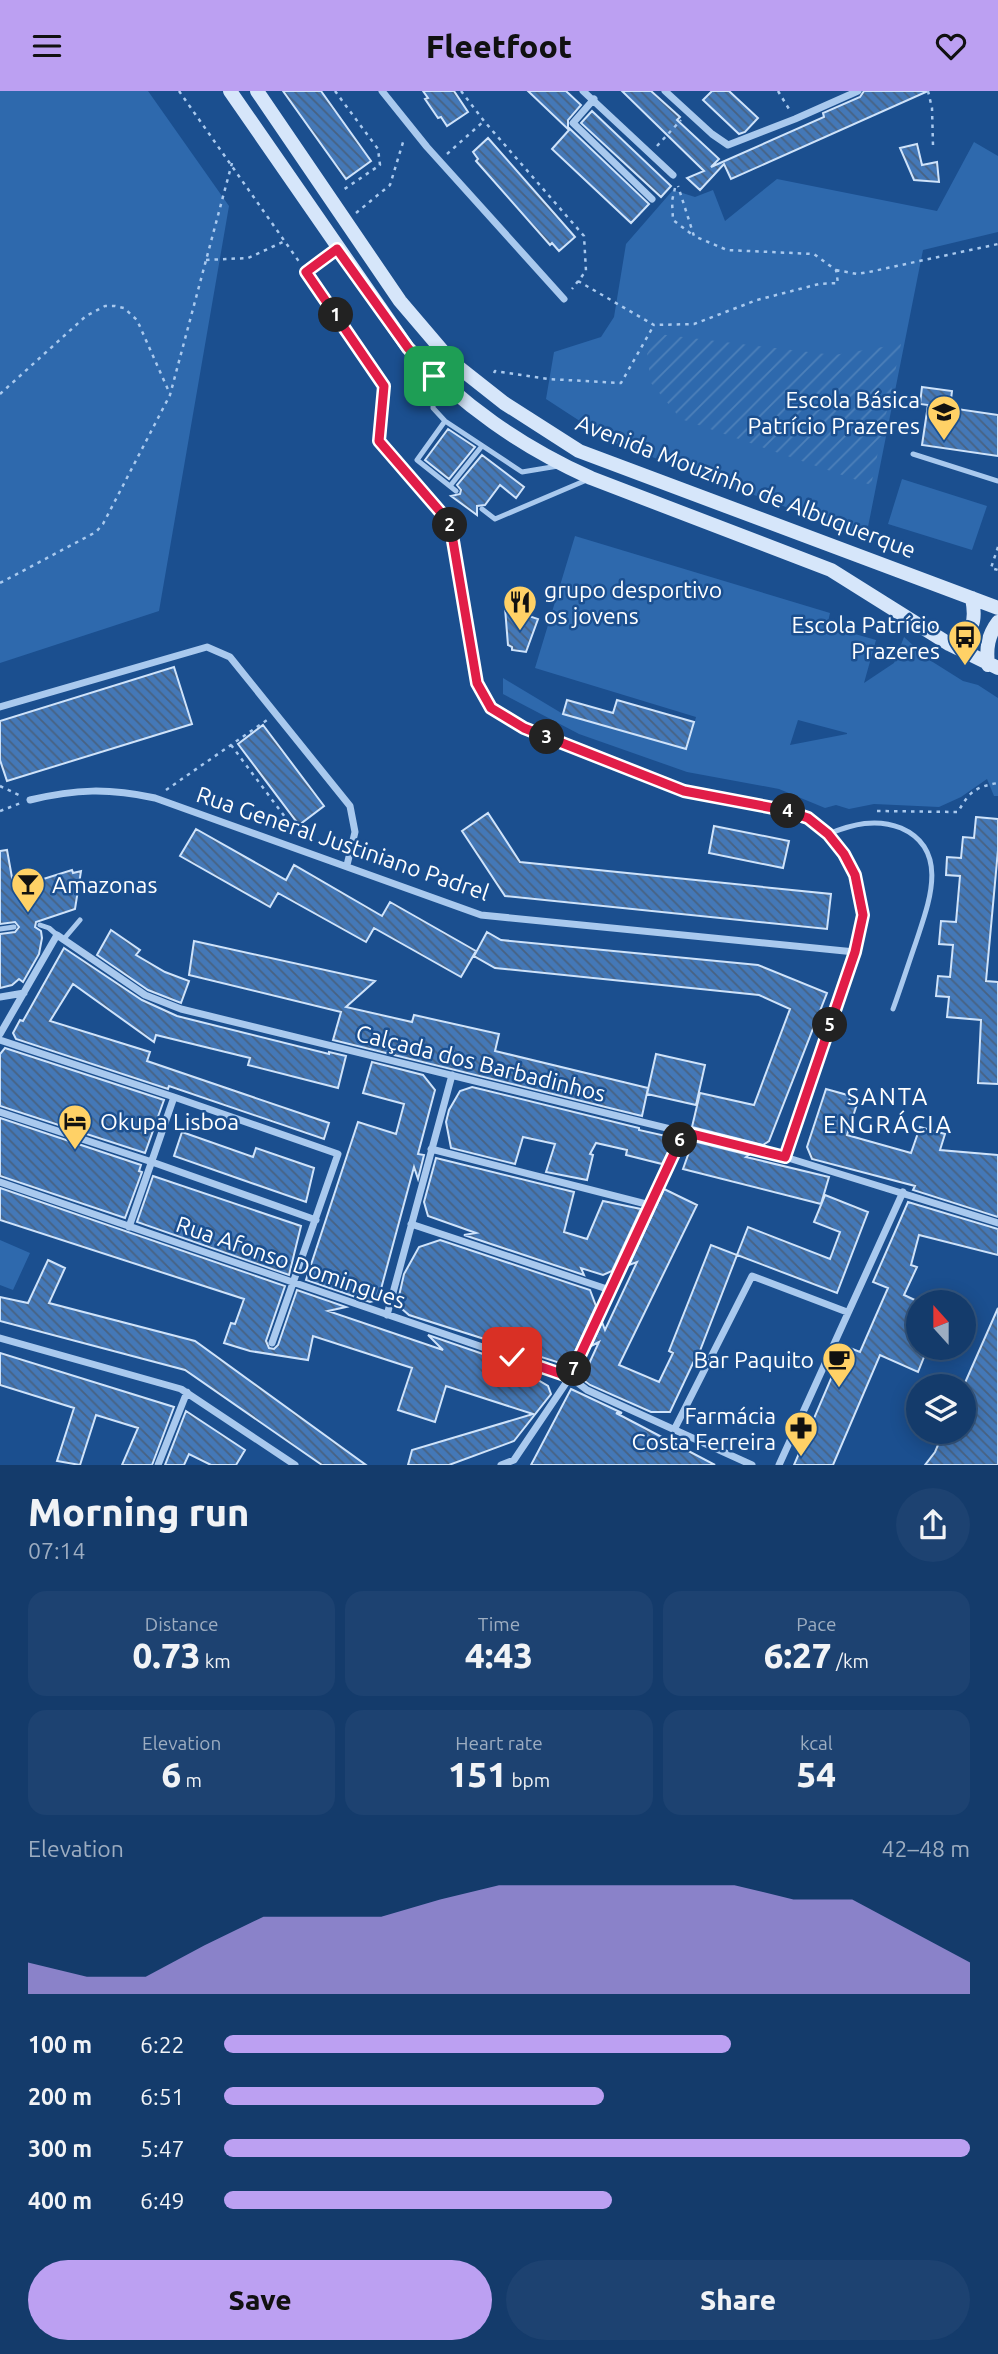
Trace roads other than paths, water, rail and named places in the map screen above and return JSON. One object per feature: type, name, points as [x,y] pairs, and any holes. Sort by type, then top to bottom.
[{"type":"main road","name":"Avenida Mouzinho de Albuquerque","points":[[230,91],[408,348],[434,376],[488,421],[562,465],[591,478],[831,570],[949,644],[993,666]]},
{"type":"main road","name":"Avenida Mouzinho de Albuquerque","points":[[257,91],[400,301],[452,362],[504,403],[579,451],[998,608]]},
{"type":"main road","points":[[949,644],[962,638],[972,628],[975,614],[972,598]]},
{"type":"main road","points":[[993,666],[987,651],[989,636],[998,622]]},
{"type":"street","points":[[382,91],[564,299]]},
{"type":"street","points":[[583,91],[673,175]]},
{"type":"street","points":[[665,91],[728,145],[858,91]]},
{"type":"street","points":[[594,99],[573,123],[652,199]]},
{"type":"street","points":[[337,249],[306,272],[384,386],[379,441],[450,523],[477,683],[491,708],[524,728],[684,791],[784,810],[808,818],[828,834],[844,854],[855,875],[863,915],[855,952],[785,1157]]},
{"type":"street","points":[[0,707],[207,647],[230,657],[350,806],[355,832],[347,866]]},
{"type":"street","name":"Rua General Justiniano Padrel","points":[[30,800],[65,792],[98,789],[155,798],[481,915],[855,952]]},
{"type":"street","points":[[0,1034],[60,938]]},
{"type":"street","name":"Calçada dos Barbadinhos","points":[[60,938],[145,995],[181,1009],[785,1157],[998,1223]]},
{"type":"street","points":[[0,997],[24,993]]},
{"type":"street","points":[[0,1040],[338,1154],[272,1343]]},
{"type":"street","points":[[387,1315],[452,1075]]},
{"type":"street","points":[[129,1227],[174,1097]]},
{"type":"street","points":[[0,1112],[316,1220]]},
{"type":"street","points":[[501,1465],[514,1460],[570,1377],[684,1132]]},
{"type":"street","points":[[431,1149],[650,1205]]},
{"type":"street","name":"Rua Afonso Domingues","points":[[0,1182],[570,1377],[587,1390],[751,1465]]},
{"type":"street","points":[[779,1465],[903,1192]]},
{"type":"street","points":[[411,1224],[610,1290]]},
{"type":"street","points":[[674,1430],[752,1276],[847,1312]]},
{"type":"street","points":[[0,1338],[167,1384],[187,1392],[295,1465]]},
{"type":"street","points":[[158,1465],[187,1392]]},
{"type":"street","points":[[514,1460],[523,1465]]},
{"type":"lane","points":[[434,376],[433,408],[445,421],[522,472],[562,465]]},
{"type":"lane","points":[[445,421],[417,460],[456,491]]},
{"type":"lane","points":[[450,486],[482,446]]},
{"type":"lane","points":[[913,454],[998,481]]},
{"type":"lane","points":[[482,509],[495,519],[591,478]]},
{"type":"lane","points":[[828,834],[851,825],[876,822],[892,825],[917,839],[930,861],[931,896],[893,1009]]},
{"type":"lane","points":[[40,925],[49,928],[60,938],[80,920]]},
{"type":"lane","points":[[0,929],[14,926]]},
{"type":"place","name":"Escola Básica Patrício Prazeres","points":[[944,442]]},
{"type":"place","name":"grupo desportivo os jovens","points":[[520,632]]},
{"type":"place","name":"Escola Patrício Prazeres","points":[[965,667]]},
{"type":"place","name":"Amazonas","points":[[28,914]]},
{"type":"place","name":"Okupa Lisboa","points":[[75,1151]]},
{"type":"place","name":"Bar Paquito","points":[[839,1389]]},
{"type":"place","name":"Farmácia Costa Ferreira","points":[[801,1458]]},
{"type":"district","name":"SANTA ENGRÁCIA","points":[[888,1110]]}]
